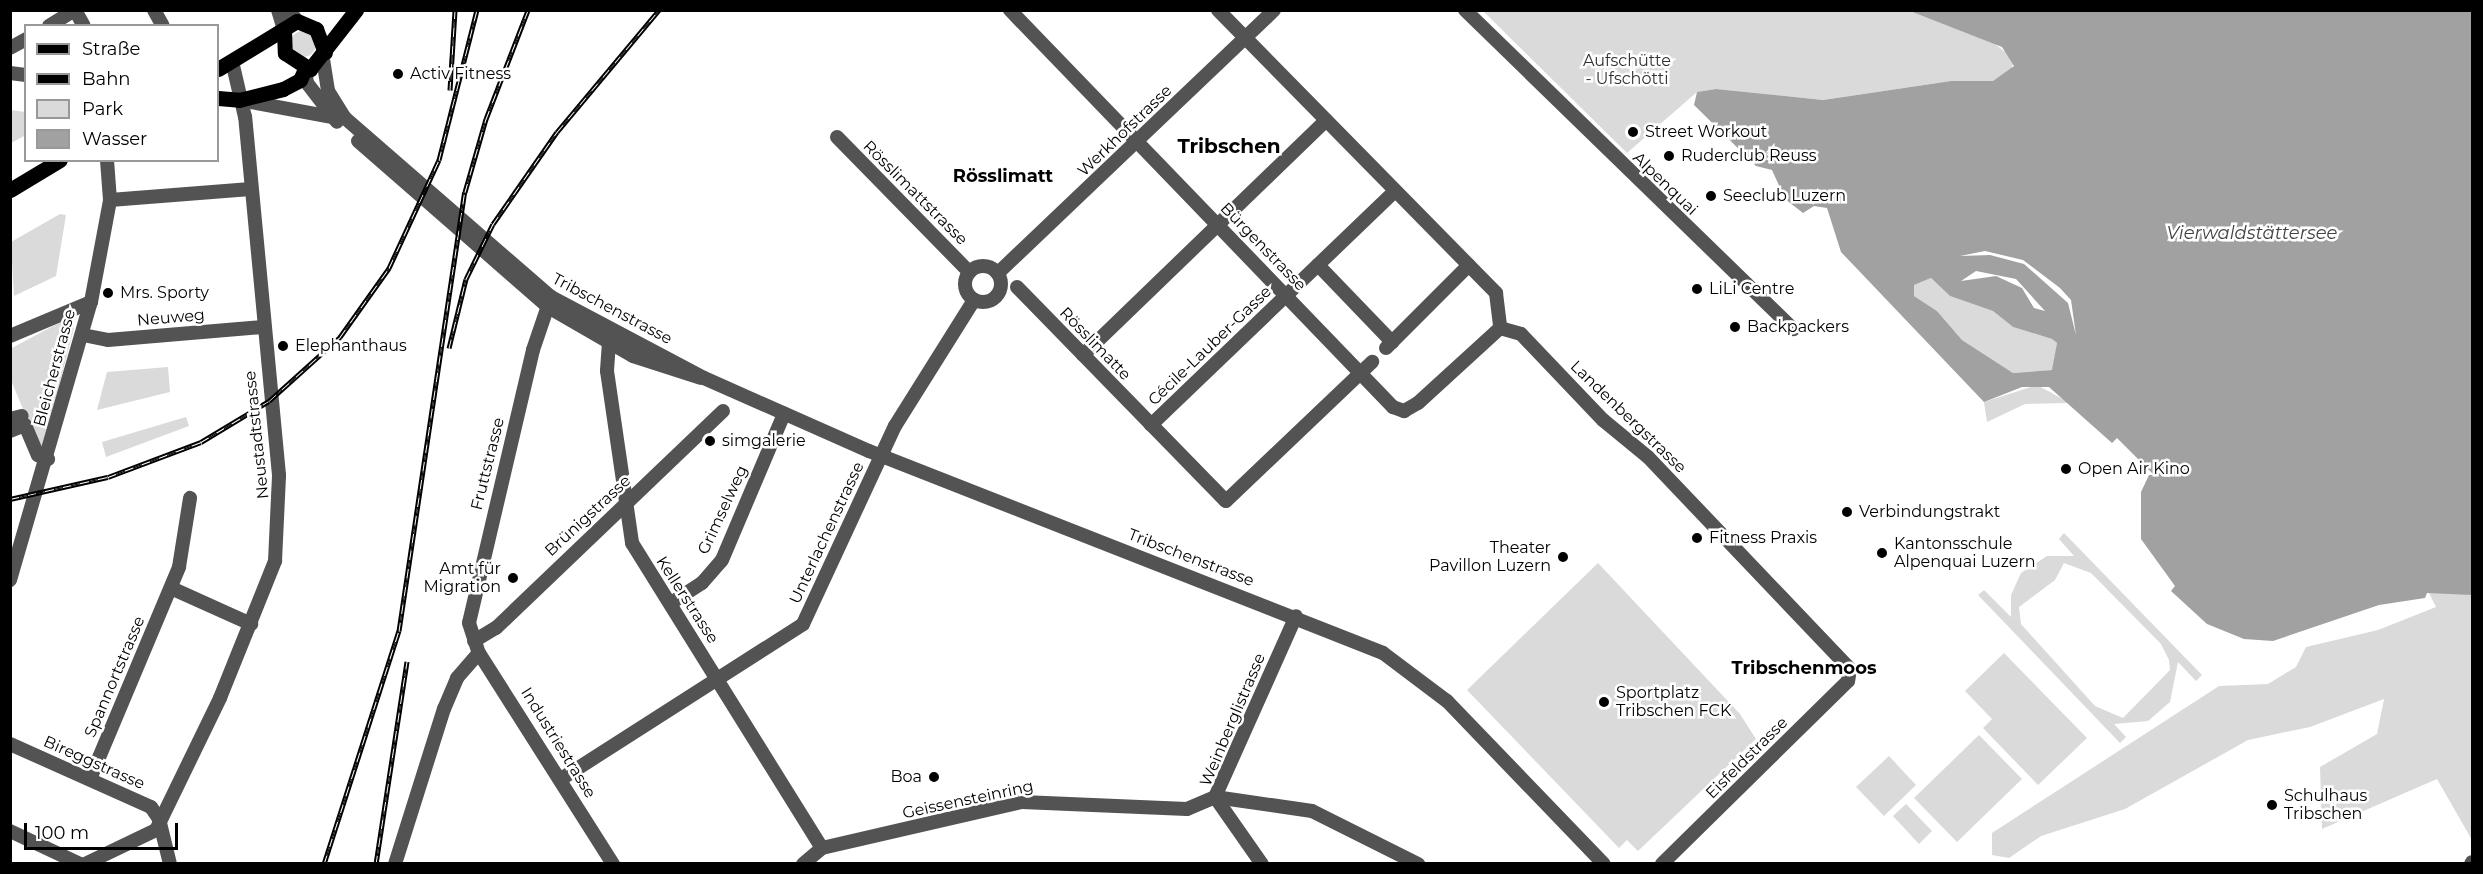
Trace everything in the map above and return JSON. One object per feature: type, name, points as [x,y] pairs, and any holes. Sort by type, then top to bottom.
[{"type":"main road","points":[[219,68],[284,30],[295,18],[314,10]]},
{"type":"main road","points":[[219,98],[239,100],[283,89],[300,80],[305,69],[324,55],[356,10]]},
{"type":"main road","points":[[295,18],[316,29],[324,55]]},
{"type":"main road","points":[[284,30],[285,53],[305,69]]},
{"type":"main road","points":[[10,190],[57,162]]},
{"type":"street","points":[[52,24],[75,10],[83,24]]},
{"type":"street","points":[[154,10],[162,24]]},
{"type":"street","points":[[278,10],[284,30]]},
{"type":"street","name":"Bürgenstrasse","points":[[1010,10],[1360,373],[1404,411],[1500,328]]},
{"type":"street","points":[[1218,10],[1496,292],[1500,328]]},
{"type":"street","name":"Werkhofstrasse","points":[[998,273],[1274,10]]},
{"type":"street","name":"Alpenquai","points":[[1465,10],[1793,329]]},
{"type":"street","points":[[10,48],[24,40]]},
{"type":"street","points":[[324,55],[328,91],[340,112],[403,175]]},
{"type":"street","name":"Neustadtstrasse","points":[[85,864],[145,837],[175,797],[251,624],[279,537],[272,409],[262,327],[251,189],[232,61]]},
{"type":"street","points":[[305,69],[308,83],[332,117],[403,175]]},
{"type":"street","points":[[239,100],[332,117]]},
{"type":"street","points":[[1083,355],[1220,227],[1326,120]]},
{"type":"street","name":"Rösslimattstrasse","points":[[837,137],[969,272]]},
{"type":"street","name":"Bleicherstrasse","points":[[10,580],[47,464],[91,302],[110,200],[107,162]]},
{"type":"street","name":"Tribschenstrasse","points":[[403,175],[506,268],[550,302],[609,342],[681,375],[704,378]]},
{"type":"street","points":[[110,200],[251,189]]},
{"type":"street","name":"Cécile-Lauber-Gasse","points":[[1151,425],[1395,191]]},
{"type":"street","points":[[1318,265],[1389,345],[1469,265]]},
{"type":"street","points":[[881,456],[905,406],[974,300],[996,297],[1001,286],[998,273],[984,266],[969,272],[964,287],[974,300]]},
{"type":"street","name":"Rösslimatte","points":[[1017,287],[1226,501],[1360,373]]},
{"type":"street","points":[[10,336],[91,302]]},
{"type":"street","name":"Tribschenstrasse","points":[[550,302],[704,378],[881,456],[1296,616],[1372,648],[1416,675],[1604,864]]},
{"type":"street","name":"Fruttstrasse","points":[[476,647],[471,608],[550,302]]},
{"type":"street","name":"Neuweg","points":[[82,335],[108,340],[262,327]]},
{"type":"street","name":"Landenbergstrasse","points":[[1500,328],[1521,334],[1603,420],[1648,457],[1851,672]]},
{"type":"street","name":"Kellerstrasse","points":[[609,342],[607,371],[633,543],[822,848]]},
{"type":"street","points":[[1360,373],[1372,362]]},
{"type":"street","name":"Brünigstrasse","points":[[476,647],[723,411]]},
{"type":"street","name":"Grimselweg","points":[[671,603],[702,583],[722,560],[784,414]]},
{"type":"street","points":[[10,431],[26,425],[38,455],[47,464]]},
{"type":"street","name":"Unterlachenstrasse","points":[[561,779],[803,624],[881,456]]},
{"type":"street","name":"Spannortstrasse","points":[[90,778],[171,588],[188,535],[190,498]]},
{"type":"street","points":[[171,588],[251,624]]},
{"type":"street","name":"Weinberglistrasse","points":[[1262,864],[1215,797],[1296,616]]},
{"type":"street","points":[[395,864],[444,709],[457,678],[476,647]]},
{"type":"street","name":"Industriestrasse","points":[[476,647],[613,864]]},
{"type":"street","name":"Eisfeldstrasse","points":[[1662,864],[1848,681],[1851,672]]},
{"type":"street","name":"Bireggstrasse","points":[[10,744],[142,801],[159,819]]},
{"type":"street","points":[[1215,797],[1312,811],[1418,864]]},
{"type":"street","name":"Geissensteinring","points":[[803,864],[822,848],[1022,802],[1187,809],[1215,797]]},
{"type":"street","points":[[159,819],[170,864]]},
{"type":"street","points":[[10,831],[80,864]]},
{"type":"green space","name":"Aufschütte - Ufschötti","points":[[1483,11],[1910,11],[1990,40],[2015,60],[2010,71],[1993,81],[1951,81],[1823,100],[1716,89],[1697,92],[1627,153]]},
{"type":"green space","points":[[303,31],[312,35],[316,44],[312,53],[303,57],[294,53],[290,44],[294,35]]},
{"type":"green space","points":[[11,110],[24,112],[24,136],[11,143]]},
{"type":"green space","points":[[60,214],[66,215],[56,276],[14,296],[11,242]]},
{"type":"green space","points":[[1931,278],[1950,296],[1993,311],[2013,327],[2052,339],[2057,343],[2053,370],[2013,373],[1962,340],[1937,311],[1914,296],[1914,285]]},
{"type":"green space","points":[[68,318],[74,328],[43,448],[39,448],[11,380],[10,349]]},
{"type":"green space","points":[[168,367],[170,392],[97,410],[107,372]]},
{"type":"green space","points":[[2037,385],[2070,403],[2025,404],[1987,422],[1984,402]]},
{"type":"green space","points":[[186,417],[189,426],[106,457],[102,442]]},
{"type":"green space","points":[[2064,533],[2202,675],[2196,681],[2178,662],[2170,702],[2148,721],[2114,724],[2126,737],[2120,743],[1978,595],[1984,590],[2011,617],[2011,595],[2021,573],[2047,556],[2074,556],[2059,539]],"holes":[[[2064,563],[2091,573],[2161,644],[2169,660],[2170,670],[2123,718],[2095,706],[2021,624],[2019,607],[2055,580]]]},
{"type":"green space","name":"Sportplatz Tribschen FCK","points":[[1598,563],[1740,714],[1756,739],[1638,851],[1627,840],[1619,848],[1467,690]]},
{"type":"green space","points":[[2456,592],[2472,595],[2472,840],[2437,779],[2322,829],[2320,767],[2377,734],[2384,699],[2310,727],[2248,740],[2125,809],[2041,836],[2009,858],[1992,855],[1992,833],[2219,686],[2268,684],[2296,667],[2306,647],[2378,630],[2436,607],[2429,593]]},
{"type":"green space","points":[[2004,653],[2087,738],[2038,785],[1983,728],[1992,719],[1965,691]]},
{"type":"green space","points":[[1979,735],[2022,779],[1957,842],[1914,798]]},
{"type":"green space","points":[[1889,756],[1916,785],[1884,816],[1856,787]]},
{"type":"green space","points":[[1906,804],[1932,831],[1919,844],[1893,816]]},
{"type":"water","name":"Vierwaldstättersee","points":[[1910,11],[2472,11],[2472,595],[2427,593],[2425,598],[2379,605],[2273,641],[2244,639],[2207,624],[2171,591],[2175,586],[2141,539],[2141,492],[2149,475],[2154,475],[2117,438],[2112,443],[2049,387],[2022,387],[1984,402],[1841,252],[1827,208],[1814,206],[1803,213],[1785,199],[1772,170],[1756,166],[1694,105],[1697,92],[1716,89],[1823,100],[1951,81],[1993,81],[2014,66],[2002,47]],"holes":[[[1976,271],[2016,279],[2045,311],[2034,308],[2022,288],[1996,276],[1961,281]],[[1931,278],[1950,296],[1993,311],[2013,327],[2052,339],[2057,343],[2052,370],[2013,373],[1962,340],[1937,311],[1914,296],[1914,285]]]},
{"type":"pier","points":[[1985,251],[2023,260],[2060,288],[2071,300],[2076,335],[2068,303],[2024,264],[1990,255],[1960,256]]},
{"type":"railway","points":[[450,90],[455,10]]},
{"type":"railway","points":[[10,499],[108,477],[201,442],[269,401],[340,337],[389,268],[439,160],[477,10]]},
{"type":"railway","points":[[324,864],[399,631],[465,192],[486,119],[528,10]]},
{"type":"railway","points":[[449,348],[466,279],[493,224],[557,132],[659,10]]},
{"type":"railway","points":[[376,864],[407,661]]},
{"type":"place","name":"Activ Fitness","points":[[398,74]]},
{"type":"place","name":"Street Workout","points":[[1633,132]]},
{"type":"place","name":"Ruderclub Reuss","points":[[1669,156]]},
{"type":"place","name":"Seeclub Luzern","points":[[1711,196]]},
{"type":"place","name":"LiLi Centre","points":[[1697,289]]},
{"type":"place","name":"Mrs. Sporty","points":[[108,293]]},
{"type":"place","name":"Backpackers","points":[[1735,327]]},
{"type":"place","name":"Elephanthaus","points":[[283,346]]},
{"type":"place","name":"simgalerie","points":[[710,441]]},
{"type":"place","name":"Open Air Kino","points":[[2066,469]]},
{"type":"place","name":"Verbindungstrakt","points":[[1847,512]]},
{"type":"place","name":"Fitness Praxis","points":[[1697,538]]},
{"type":"place","name":"Kantonsschule Alpenquai Luzern","points":[[1882,553]]},
{"type":"place","name":"Theater Pavillon Luzern","points":[[1563,557]]},
{"type":"place","name":"Amt für Migration","points":[[513,578]]},
{"type":"place","name":"Sportplatz Tribschen FCK","points":[[1604,702]]},
{"type":"place","name":"Boa","points":[[934,777]]},
{"type":"place","name":"Schulhaus Tribschen","points":[[2272,805]]},
{"type":"district","name":"Tribschen","points":[[1229,146]]},
{"type":"district","name":"Rösslimatt","points":[[1003,176]]},
{"type":"district","name":"Tribschenmoos","points":[[1804,668]]}]
